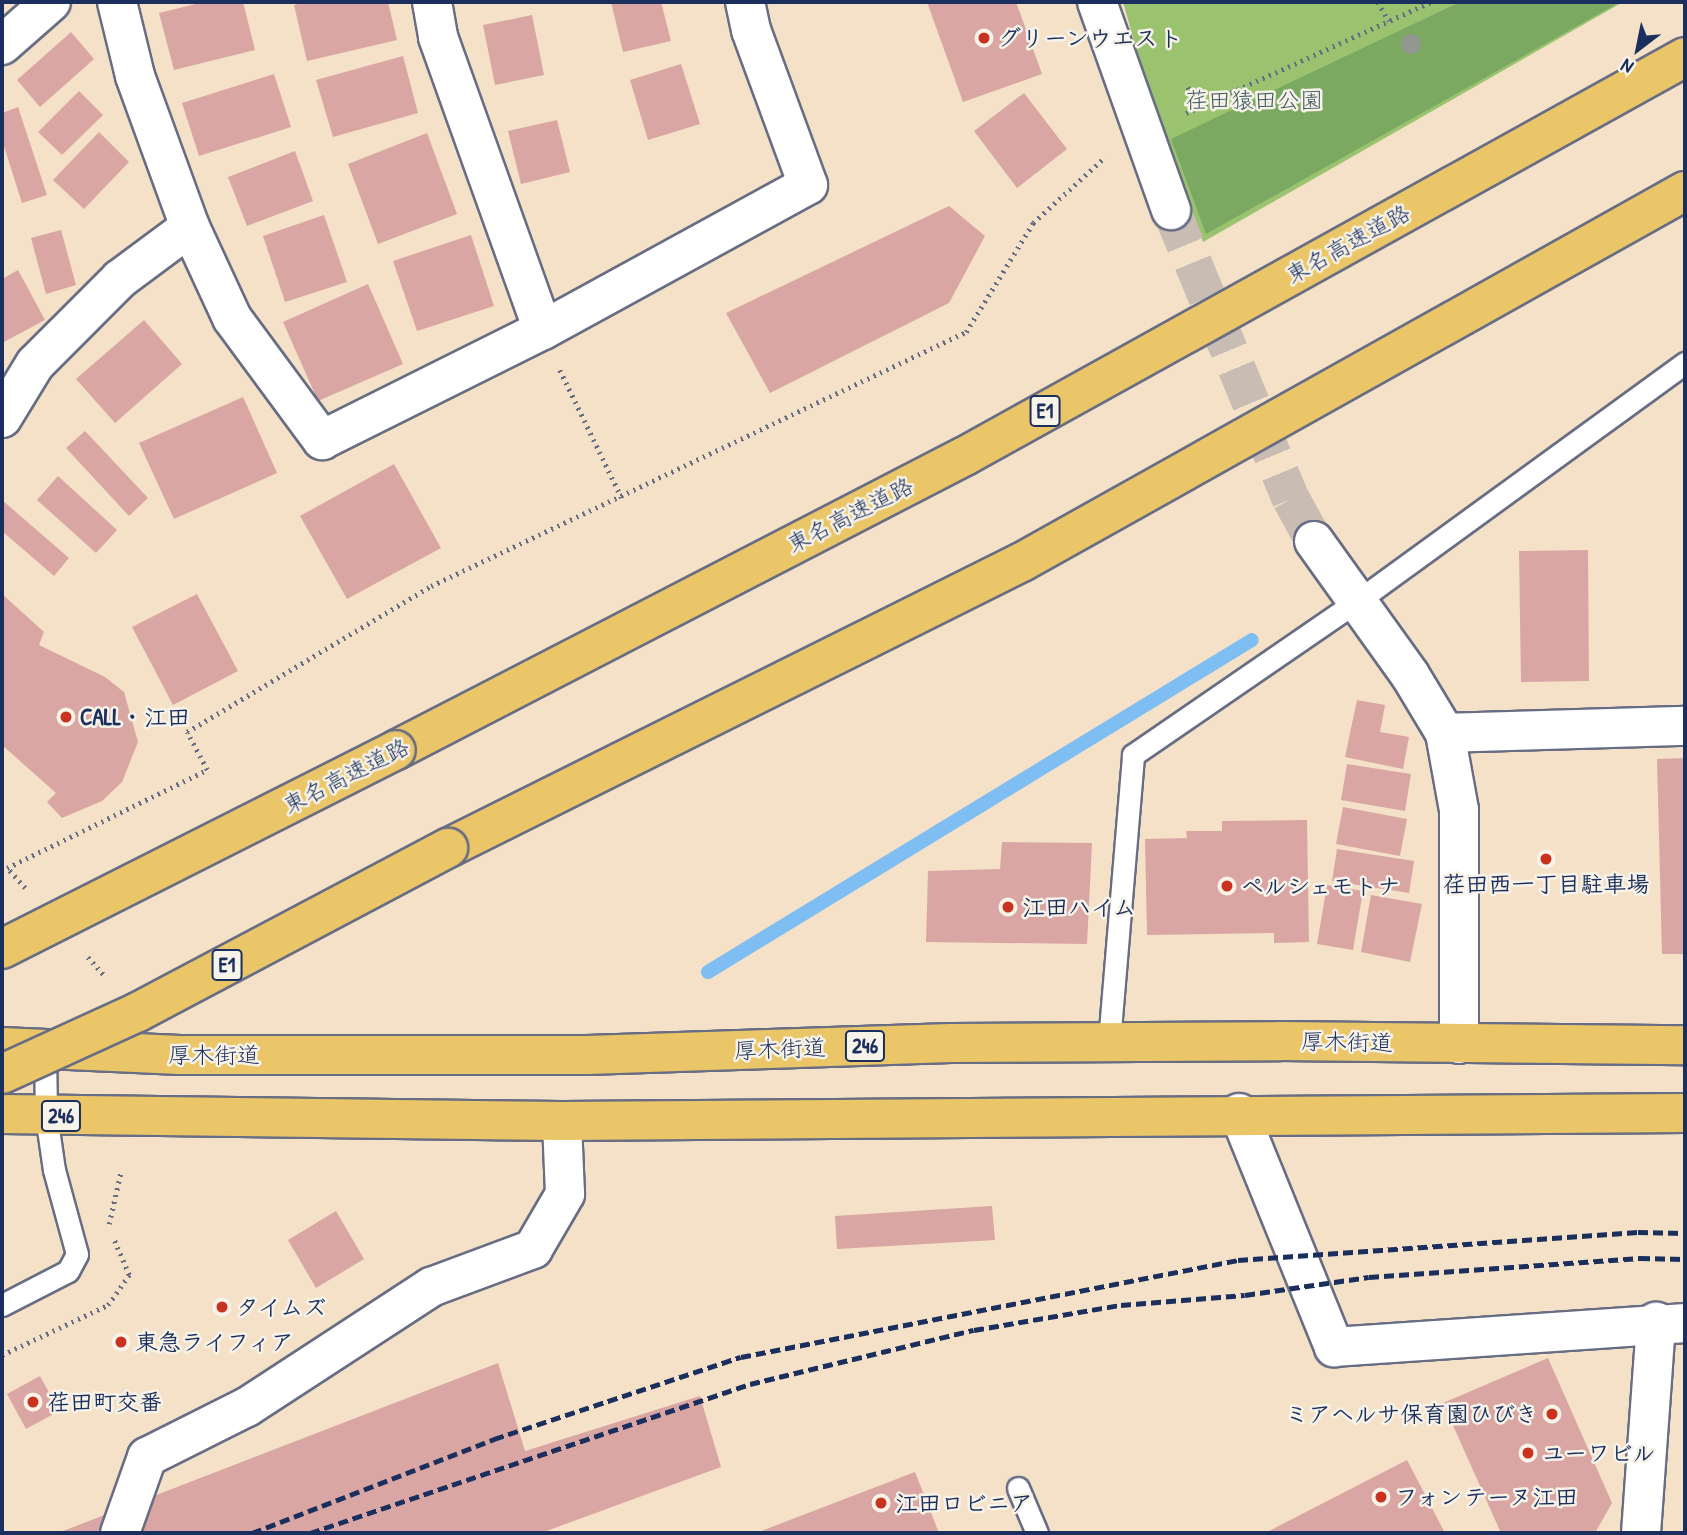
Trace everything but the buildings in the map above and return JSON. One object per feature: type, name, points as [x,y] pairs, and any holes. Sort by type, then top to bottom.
[{"type":"highway","name":"東名高速道路","points":[[2,949],[396,750],[965,456],[1685,57]]},
{"type":"highway","name":"E1","points":[[2,1074],[138,1012],[448,848],[1022,562],[1685,191]]},
{"type":"highway","name":"厚木街道","points":[[2,1047],[180,1055],[587,1055],[1109,1042],[1685,1045]]},
{"type":"highway","name":"246","points":[[2,1114],[562,1121],[1240,1113],[1685,1113]]},
{"type":"street","points":[[2,45],[51,2]]},
{"type":"street","points":[[117,2],[135,76],[190,228],[232,318],[322,440],[542,330],[808,185],[751,30],[745,2]]},
{"type":"street","points":[[432,2],[438,37],[542,330]]},
{"type":"street","points":[[1097,2],[1146,132],[1171,210]]},
{"type":"street","points":[[2,418],[35,364],[120,279],[190,228]]},
{"type":"street","points":[[1314,541],[1410,675],[1445,733],[1459,810],[1459,1044]]},
{"type":"street","points":[[1445,733],[1685,726]]},
{"type":"street","points":[[1240,1113],[1334,1347],[1671,1323],[1641,1533]]},
{"type":"street","points":[[120,1533],[147,1457],[247,1407],[430,1287],[533,1249],[565,1194],[562,1121]]},
{"type":"lane","points":[[1109,1042],[1133,755],[1356,602],[1685,363]]},
{"type":"lane","points":[[2,1305],[68,1271],[77,1254],[54,1170],[46,1115],[45,1049]]},
{"type":"lane","points":[[1018,1488],[1037,1533]]},
{"type":"path","points":[[1378,2],[1389,21]]},
{"type":"path","points":[[8,868],[207,770],[187,732],[431,586],[622,498],[966,332],[1033,223],[1119,145],[1431,2]]},
{"type":"path","points":[[1188,86],[1198,107]]},
{"type":"path","points":[[542,330],[622,498]]},
{"type":"path","points":[[2,1354],[108,1305],[129,1275],[108,1226],[121,1171]]},
{"type":"green space","name":"荏田猿田公園","points":[[1123,2],[1623,2],[1203,242],[1158,126]]},
{"type":"green space","points":[[1460,2],[1620,2],[1206,234],[1171,139]]},
{"type":"waterway","points":[[708,972],[1252,640]]},
{"type":"tunnel","points":[[1171,210],[1291,499],[1314,541]]},
{"type":"railway","points":[[252,1533],[494,1439],[741,1357],[1238,1260],[1638,1232],[1685,1233]]},
{"type":"railway","points":[[310,1533],[750,1384],[974,1330],[1121,1305],[1245,1295],[1369,1277],[1640,1258],[1685,1259]]},
{"type":"place","name":"グリーンウエスト","points":[[984,38]]},
{"type":"place","name":"CALL・江田","points":[[66,717]]},
{"type":"place","name":"荏田西一丁目駐車場","points":[[1546,859]]},
{"type":"place","name":"ペルシェモトナ","points":[[1227,886]]},
{"type":"place","name":"江田ハイム","points":[[1008,907]]},
{"type":"place","name":"タイムズ","points":[[222,1307]]},
{"type":"place","name":"東急ライフィア","points":[[121,1342]]},
{"type":"place","name":"荏田町交番","points":[[33,1402]]},
{"type":"place","name":"ミアヘルサ保育園ひびき","points":[[1552,1414]]},
{"type":"place","name":"ユーワビル","points":[[1528,1453]]},
{"type":"place","name":"フォンテーヌ江田","points":[[1381,1497]]},
{"type":"place","name":"江田ロビニア","points":[[881,1503]]}]
